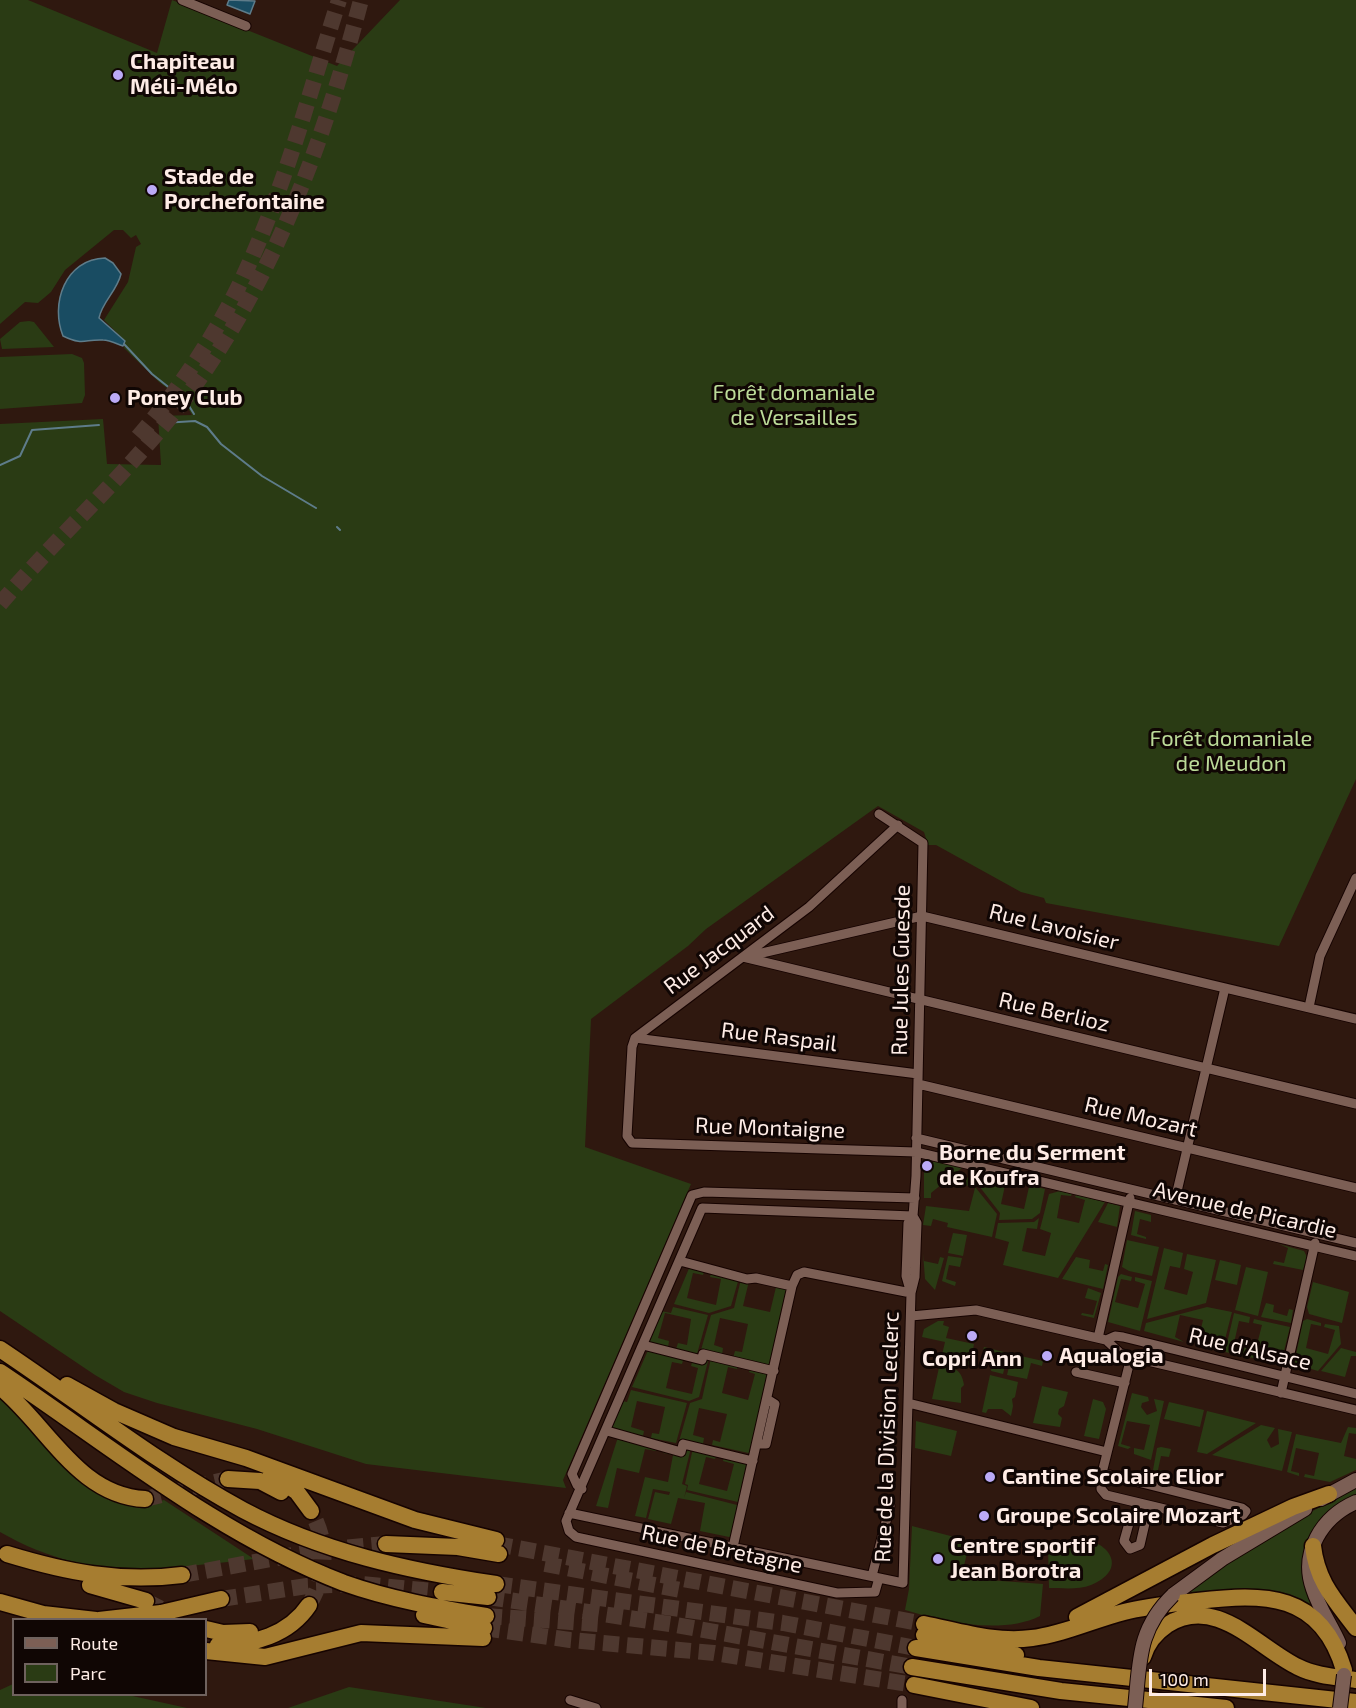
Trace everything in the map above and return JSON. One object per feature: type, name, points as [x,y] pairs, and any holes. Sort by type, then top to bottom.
[{"type":"highway","points":[[0,1349],[67,1397],[228,1501],[269,1522],[358,1556],[492,1591],[442,1592]]},
{"type":"highway","points":[[33,1371],[48,1373],[114,1411],[268,1473],[297,1492],[306,1512],[268,1485],[248,1479],[228,1479]]},
{"type":"highway","points":[[0,1372],[226,1525],[294,1561],[345,1583],[391,1597],[397,1607],[484,1627],[361,1633],[265,1657],[207,1651]]},
{"type":"highway","points":[[0,1387],[94,1483],[118,1496],[145,1499]]},
{"type":"highway","points":[[174,1437],[246,1458],[415,1520],[497,1546],[458,1547],[384,1541]]},
{"type":"highway","points":[[1329,1494],[1213,1545],[1079,1617],[1028,1629],[920,1635],[995,1662],[1356,1702]]},
{"type":"highway","points":[[1313,1546],[1315,1565],[1320,1578],[1356,1628]]},
{"type":"highway","points":[[4,1552],[52,1568],[113,1579],[182,1575]]},
{"type":"highway","points":[[4,1552],[53,1574],[146,1601]]},
{"type":"highway","points":[[960,1631],[1004,1639],[1030,1638],[1054,1634],[1135,1609],[1244,1596],[1265,1597],[1298,1608],[1317,1621],[1333,1640],[1348,1675],[1316,1674],[1298,1667],[1219,1618],[1187,1616],[1159,1631],[1147,1646],[1139,1667]]},
{"type":"highway","points":[[116,1618],[160,1613],[221,1599]]},
{"type":"highway","points":[[0,1602],[43,1614],[80,1618]]},
{"type":"highway","points":[[207,1629],[235,1634],[256,1631],[275,1623],[305,1603],[292,1623],[264,1639],[237,1645],[207,1644]]},
{"type":"highway","points":[[0,1612],[20,1618]]},
{"type":"highway","points":[[912,1667],[1050,1690],[1226,1708]]},
{"type":"highway","points":[[914,1685],[1014,1707],[1031,1708]]},
{"type":"main road","points":[[1135,1708],[1142,1643],[1158,1610],[1173,1595],[1222,1559],[1356,1480]]},
{"type":"main road","points":[[1340,1708],[1348,1675],[1340,1644],[1310,1581],[1309,1566],[1313,1546],[1325,1524],[1352,1507]]},
{"type":"street","points":[[182,0],[246,26]]},
{"type":"street","name":"Rue Jules Guesde","points":[[879,814],[923,843],[916,1152]]},
{"type":"street","name":"Rue Jacquard","points":[[635,1038],[809,907],[898,825]]},
{"type":"street","points":[[1309,1007],[1320,956],[1356,878]]},
{"type":"street","name":"Rue Lavoisier","points":[[743,957],[922,916],[1356,1019]]},
{"type":"street","name":"Rue Berlioz","points":[[743,957],[1356,1104]]},
{"type":"street","points":[[1175,1200],[1208,1069],[1225,988]]},
{"type":"street","name":"Rue Raspail","points":[[635,1038],[918,1079]]},
{"type":"street","name":"Rue Montaigne","points":[[635,1038],[632,1047],[627,1136],[636,1143],[916,1152]]},
{"type":"street","name":"Rue Mozart","points":[[918,1079],[1356,1188]]},
{"type":"street","points":[[916,1138],[1356,1243]]},
{"type":"street","name":"Rue de la Division Leclerc","points":[[903,1583],[910,1316],[911,1293],[915,1277],[917,1223],[913,1216],[916,1152]]},
{"type":"street","name":"Avenue de Picardie","points":[[916,1152],[1356,1256]]},
{"type":"street","points":[[1131,1190],[1102,1339],[1120,1353],[1131,1357],[1356,1410]]},
{"type":"street","points":[[582,1489],[577,1485],[572,1474],[692,1195],[704,1192],[915,1198]]},
{"type":"street","points":[[569,1513],[582,1489],[680,1261],[702,1208],[704,1192]]},
{"type":"street","points":[[688,1202],[702,1208],[913,1216]]},
{"type":"street","points":[[1281,1393],[1317,1234]]},
{"type":"street","points":[[680,1261],[747,1279],[756,1278],[792,1286]]},
{"type":"street","points":[[733,1547],[792,1286],[797,1275],[804,1272],[911,1293]]},
{"type":"street","name":"Rue d'Alsace","points":[[910,1316],[976,1310],[1102,1339],[1115,1336],[1356,1394]]},
{"type":"street","name":"Rue d'Alsace","points":[[1114,1347],[1120,1342],[1136,1342]]},
{"type":"street","points":[[643,1345],[702,1360],[703,1354],[774,1371]]},
{"type":"street","points":[[1102,1473],[1242,1508],[1246,1511],[1243,1515],[1223,1523],[1140,1508],[1106,1495],[1100,1485],[1102,1473],[1131,1357]]},
{"type":"street","points":[[1076,1372],[1125,1383]]},
{"type":"street","points":[[908,1403],[1107,1452]]},
{"type":"street","points":[[606,1431],[681,1452],[683,1444],[753,1461]]},
{"type":"street","points":[[876,1577],[890,1506]]},
{"type":"street","name":"Rue de Bretagne","points":[[876,1577],[875,1592],[837,1593],[576,1537],[566,1527],[569,1513],[733,1547],[876,1577],[903,1583]]},
{"type":"street","points":[[570,1700],[596,1708]]},
{"type":"green space","name":"Forêt domaniale de Versailles","points":[[0,0],[28,0],[157,53],[172,0],[337,66],[400,0],[1356,0],[1356,779],[1279,946],[1046,903],[1044,898],[1021,892],[936,845],[928,845],[924,832],[878,806],[706,929],[688,946],[591,1019],[585,1147],[691,1184],[563,1480],[566,1488],[366,1464],[257,1429],[157,1403],[124,1392],[0,1311],[0,424],[103,419],[107,464],[161,465],[158,416],[192,415],[183,400],[159,382],[124,348],[125,341],[104,320],[128,282],[136,247],[141,244],[136,235],[131,238],[123,230],[114,230],[65,270],[51,292],[38,303],[25,302],[0,324]]},
{"type":"green space","points":[[20,322],[34,322],[54,347],[2,349],[0,339]]},
{"type":"green space","points":[[72,354],[82,358],[84,363],[85,395],[82,403],[0,409],[0,357]]},
{"type":"green space","points":[[934,1161],[963,1167],[931,1193],[931,1198],[924,1198],[924,1172]]},
{"type":"green space","points":[[969,1170],[1015,1181],[1006,1181],[1001,1204],[1024,1209],[1029,1187],[1020,1182],[1045,1189],[1040,1213],[1032,1219],[999,1220],[1000,1213]]},
{"type":"green space","points":[[967,1177],[997,1214],[992,1237],[947,1227],[948,1223],[933,1219],[931,1226],[923,1225],[926,1206],[969,1211],[975,1188],[965,1185]]},
{"type":"green space","points":[[1060,1191],[1072,1194],[1071,1196],[1061,1195],[1057,1218],[1079,1223],[1085,1200],[1075,1197],[1076,1195],[1105,1202],[1058,1278],[1003,1265],[1009,1242],[995,1238],[998,1223],[1034,1222],[1039,1218],[1037,1229],[1027,1228],[1022,1251],[1045,1256],[1051,1233],[1040,1229],[1049,1194]]},
{"type":"green space","points":[[1108,1203],[1120,1206],[1117,1227],[1098,1222]]},
{"type":"green space","points":[[1135,1211],[1151,1215],[1151,1222],[1140,1219],[1137,1234],[1146,1239],[1131,1235]]},
{"type":"green space","points":[[953,1233],[967,1235],[963,1256],[948,1253]]},
{"type":"green space","points":[[1127,1240],[1159,1247],[1152,1276],[1129,1271],[1122,1267]]},
{"type":"green space","points":[[1279,1244],[1304,1251],[1307,1257],[1303,1270],[1273,1264],[1274,1261],[1284,1263],[1288,1248]]},
{"type":"green space","points":[[1164,1248],[1183,1253],[1180,1268],[1170,1266],[1164,1289],[1187,1295],[1193,1272],[1184,1269],[1187,1254],[1216,1260],[1206,1303],[1147,1319]]},
{"type":"green space","points":[[923,1253],[924,1261],[938,1264],[940,1257],[944,1258],[935,1290],[925,1279]]},
{"type":"green space","points":[[948,1256],[962,1258],[960,1267],[949,1265],[946,1279],[956,1282],[955,1286],[942,1281]]},
{"type":"green space","points":[[1076,1257],[1090,1260],[1089,1268],[1103,1271],[1105,1264],[1108,1265],[1103,1289],[1062,1279]]},
{"type":"green space","points":[[1220,1260],[1241,1265],[1237,1285],[1215,1280]]},
{"type":"green space","points":[[690,1266],[705,1269],[703,1275],[693,1273],[687,1298],[716,1305],[721,1279],[710,1277],[712,1271],[739,1278],[731,1306],[709,1313],[674,1304]]},
{"type":"green space","points":[[1246,1267],[1268,1272],[1258,1316],[1235,1310]]},
{"type":"green space","points":[[1121,1274],[1132,1277],[1131,1281],[1121,1279],[1115,1302],[1138,1308],[1145,1284],[1135,1281],[1135,1277],[1152,1281],[1140,1331],[1108,1322],[1118,1277]]},
{"type":"green space","points":[[741,1279],[749,1281],[743,1306],[770,1312],[776,1287],[767,1285],[791,1287],[773,1367],[733,1358],[735,1351],[742,1352],[748,1324],[720,1318],[714,1345],[723,1348],[722,1355],[701,1350],[711,1315],[734,1308]]},
{"type":"green space","points":[[1313,1282],[1349,1292],[1342,1323],[1309,1314],[1307,1307]]},
{"type":"green space","points":[[1088,1288],[1101,1293],[1094,1318],[1081,1315],[1082,1313],[1093,1315],[1097,1301],[1085,1298]]},
{"type":"green space","points":[[1266,1303],[1274,1305],[1273,1312],[1287,1316],[1289,1309],[1293,1310],[1291,1323],[1261,1317]]},
{"type":"green space","points":[[673,1307],[708,1315],[697,1354],[676,1349],[678,1343],[687,1345],[691,1319],[665,1313],[658,1338],[669,1341],[668,1348],[648,1343],[661,1311],[671,1313]]},
{"type":"green space","points":[[1207,1307],[1232,1312],[1222,1351],[1197,1345],[1203,1320],[1180,1315],[1175,1337],[1184,1342],[1144,1331],[1146,1323]]},
{"type":"green space","points":[[1234,1313],[1250,1317],[1249,1323],[1239,1321],[1234,1343],[1249,1346],[1248,1351],[1282,1359],[1281,1364],[1225,1352]]},
{"type":"green space","points":[[1254,1319],[1290,1327],[1283,1355],[1256,1348],[1262,1325],[1253,1323]]},
{"type":"green space","points":[[1307,1319],[1321,1323],[1321,1326],[1311,1324],[1306,1348],[1328,1354],[1335,1330],[1324,1327],[1325,1324],[1339,1326],[1341,1344],[1318,1371],[1294,1364],[1303,1321]]},
{"type":"green space","points":[[938,1321],[944,1321],[943,1325],[949,1327],[946,1338],[974,1344],[970,1366],[960,1360],[954,1363],[941,1359],[945,1342],[922,1337],[924,1329]]},
{"type":"green space","points":[[984,1347],[1008,1353],[1003,1374],[991,1371],[994,1354],[983,1351]]},
{"type":"green space","points":[[649,1348],[684,1357],[682,1364],[672,1362],[666,1388],[692,1394],[698,1368],[691,1366],[693,1359],[709,1357],[699,1397],[689,1401],[632,1387]]},
{"type":"green space","points":[[1341,1348],[1356,1352],[1356,1356],[1351,1356],[1345,1377],[1321,1371]]},
{"type":"green space","points":[[1012,1354],[1043,1361],[1042,1366],[1031,1363],[1027,1379],[1007,1375]]},
{"type":"green space","points":[[711,1358],[739,1364],[737,1369],[728,1367],[722,1393],[748,1400],[755,1374],[749,1372],[750,1367],[771,1372],[753,1454],[712,1445],[713,1440],[720,1442],[727,1414],[699,1408],[693,1435],[704,1438],[703,1444],[683,1439],[681,1446],[678,1445],[690,1403],[702,1399]]},
{"type":"green space","points":[[940,1363],[953,1368],[961,1376],[964,1385],[961,1388],[961,1403],[932,1399]]},
{"type":"green space","points":[[990,1375],[1018,1382],[1015,1397],[1012,1399],[1011,1416],[1002,1409],[988,1409],[986,1413],[982,1412]]},
{"type":"green space","points":[[1042,1386],[1068,1392],[1064,1406],[1059,1409],[1058,1414],[1062,1418],[1060,1427],[1033,1423]]},
{"type":"green space","points":[[631,1390],[687,1403],[676,1443],[651,1438],[652,1433],[659,1434],[665,1407],[637,1401],[631,1427],[644,1431],[643,1436],[611,1429],[622,1401],[627,1402]]},
{"type":"green space","points":[[1132,1393],[1148,1397],[1149,1401],[1142,1403],[1141,1407],[1147,1415],[1157,1411],[1154,1399],[1164,1401],[1151,1460],[1134,1454],[1134,1448],[1144,1450],[1150,1425],[1127,1421],[1121,1444],[1131,1447],[1128,1449],[1118,1446]]},
{"type":"green space","points":[[0,1395],[90,1487],[116,1500],[126,1502],[144,1503],[164,1500],[254,1559],[155,1568],[94,1566],[33,1548],[0,1532]]},
{"type":"green space","points":[[1093,1399],[1103,1402],[1106,1409],[1099,1439],[1084,1436]]},
{"type":"green space","points":[[1169,1402],[1204,1410],[1200,1427],[1164,1419]]},
{"type":"green space","points":[[1207,1411],[1256,1423],[1207,1454],[1197,1452]]},
{"type":"green space","points":[[916,1421],[957,1431],[951,1456],[915,1448]]},
{"type":"green space","points":[[1261,1425],[1275,1428],[1267,1440],[1271,1448],[1279,1444],[1278,1429],[1292,1432],[1282,1471],[1212,1455]]},
{"type":"green space","points":[[1348,1427],[1356,1428],[1356,1434],[1349,1433],[1344,1456],[1356,1459],[1356,1470],[1330,1482],[1304,1477],[1305,1474],[1314,1476],[1319,1453],[1296,1448],[1291,1471],[1299,1473],[1299,1476],[1287,1472],[1296,1434],[1341,1443]]},
{"type":"green space","points":[[618,1437],[657,1447],[656,1451],[645,1449],[639,1473],[617,1468],[608,1508],[596,1506]]},
{"type":"green space","points":[[684,1446],[691,1448],[682,1484],[687,1486],[684,1498],[686,1492],[741,1506],[734,1538],[700,1531],[705,1503],[678,1498],[671,1524],[648,1519],[655,1492],[669,1495],[670,1492],[653,1489],[646,1518],[635,1516],[645,1477],[668,1482],[673,1455],[663,1453],[664,1449]]},
{"type":"green space","points":[[693,1448],[717,1454],[715,1459],[706,1457],[699,1484],[727,1491],[734,1464],[723,1461],[724,1456],[751,1462],[742,1503],[687,1490],[688,1485],[685,1484]]},
{"type":"green space","points":[[1157,1448],[1171,1449],[1169,1457],[1161,1456],[1158,1470],[1165,1471],[1164,1474],[1153,1470]]},
{"type":"green space","points":[[1356,1486],[1356,1497],[1312,1534],[1319,1614],[1303,1604],[1181,1598],[1254,1545]]},
{"type":"green space","name":"Centre sportif Jean Borotra","points":[[912,1526],[970,1541],[961,1578],[1043,1584],[1040,1616],[1025,1622],[991,1626],[937,1619],[905,1610],[909,1589]]},
{"type":"green space","points":[[1083,1539],[1102,1546],[1108,1552],[1112,1566],[1109,1573],[1086,1587],[1049,1588],[1048,1546]]},
{"type":"green space","points":[[12,1684],[12,1696],[133,1696],[187,1708],[0,1708],[0,1690]]},
{"type":"green space","points":[[349,1687],[486,1708],[288,1708]]},
{"type":"water","points":[[229,0],[255,1],[250,14],[227,5]]},
{"type":"water","points":[[105,258],[113,263],[121,274],[99,318],[125,341],[123,346],[106,340],[70,339],[63,336],[59,324],[58,310],[64,285],[80,266],[91,260]]},
{"type":"waterway","points":[[124,344],[152,374],[186,401],[194,414]]},
{"type":"waterway","points":[[163,423],[195,421],[207,427],[221,444],[262,476],[316,508]]},
{"type":"waterway","points":[[0,465],[20,456],[32,430],[99,425]]},
{"type":"waterway","points":[[337,527],[340,530]]},
{"type":"tunnel","points":[[138,437],[200,355],[214,333],[249,264],[287,167],[339,0]]},
{"type":"tunnel","points":[[0,604],[162,428],[215,356],[244,309],[292,210],[312,158],[361,0]]},
{"type":"tunnel","points":[[145,1499],[228,1479]]},
{"type":"tunnel","points":[[309,1605],[319,1582],[324,1559],[321,1535],[311,1511]]},
{"type":"tunnel","points":[[182,1575],[321,1550],[386,1544]]},
{"type":"tunnel","points":[[496,1544],[924,1624]]},
{"type":"tunnel","points":[[545,1564],[681,1590]]},
{"type":"tunnel","points":[[221,1599],[307,1586],[362,1584],[442,1592]]},
{"type":"tunnel","points":[[496,1584],[783,1623],[916,1648]]},
{"type":"tunnel","points":[[488,1597],[676,1625],[912,1667]]},
{"type":"tunnel","points":[[146,1601],[179,1618]]},
{"type":"tunnel","points":[[486,1616],[599,1624]]},
{"type":"tunnel","points":[[484,1628],[570,1640],[714,1653],[914,1685]]},
{"type":"place","name":"Chapiteau Méli-Mélo","points":[[118,75]]},
{"type":"place","name":"Stade de Porchefontaine","points":[[152,190]]},
{"type":"place","name":"Poney Club","points":[[115,398]]},
{"type":"place","name":"Borne du Serment de Koufra","points":[[927,1166]]},
{"type":"place","name":"Copri Ann","points":[[972,1336]]},
{"type":"place","name":"Aqualogia","points":[[1047,1356]]},
{"type":"place","name":"Cantine Scolaire Elior","points":[[990,1477]]},
{"type":"place","name":"Groupe Scolaire Mozart","points":[[984,1516]]},
{"type":"place","name":"Centre sportif Jean Borotra","points":[[938,1559]]},
{"type":"park label","name":"Forêt domaniale de Meudon","points":[[1231,752]]}]
